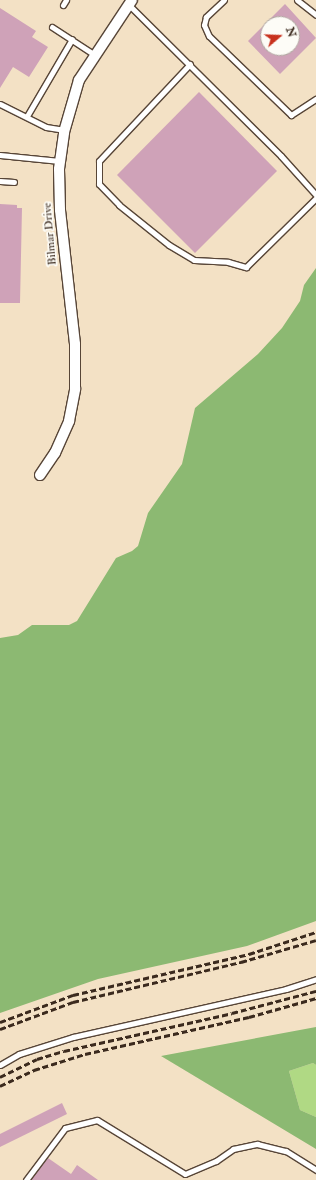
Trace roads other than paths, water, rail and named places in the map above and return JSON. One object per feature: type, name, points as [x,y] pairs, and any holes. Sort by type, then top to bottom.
[{"type":"street","name":"Bilmar Drive","points":[[40,475],[55,453],[69,421],[75,389],[75,344],[60,210],[60,161],[65,130],[79,80],[130,2]]},
{"type":"lane","points":[[224,0],[206,17],[204,26],[209,36],[291,115],[316,99]]},
{"type":"lane","points":[[297,0],[316,15]]},
{"type":"lane","points":[[130,2],[190,64],[316,196],[246,267],[228,262],[194,260],[163,241],[119,205],[99,184],[99,161],[190,64]]},
{"type":"lane","points":[[52,27],[95,55]]},
{"type":"lane","points":[[27,116],[72,39]]},
{"type":"lane","points":[[0,104],[27,116],[46,127],[65,130]]},
{"type":"lane","points":[[0,155],[60,161]]},
{"type":"lane","points":[[0,181],[14,182]]},
{"type":"lane","points":[[0,1065],[19,1054],[73,1037],[286,989],[316,979]]},
{"type":"lane","points":[[26,1180],[65,1128],[96,1120],[185,1174],[216,1161],[233,1149],[256,1144],[286,1151],[316,1170]]},
{"type":"railway","points":[[0,1022],[73,995],[249,954],[316,932]]},
{"type":"railway","points":[[0,1029],[73,1002],[241,962],[316,940]]},
{"type":"railway","points":[[0,1077],[37,1059],[64,1051],[232,1013],[316,991]]},
{"type":"railway","points":[[0,1086],[34,1070],[85,1054],[249,1017],[316,998]]}]
